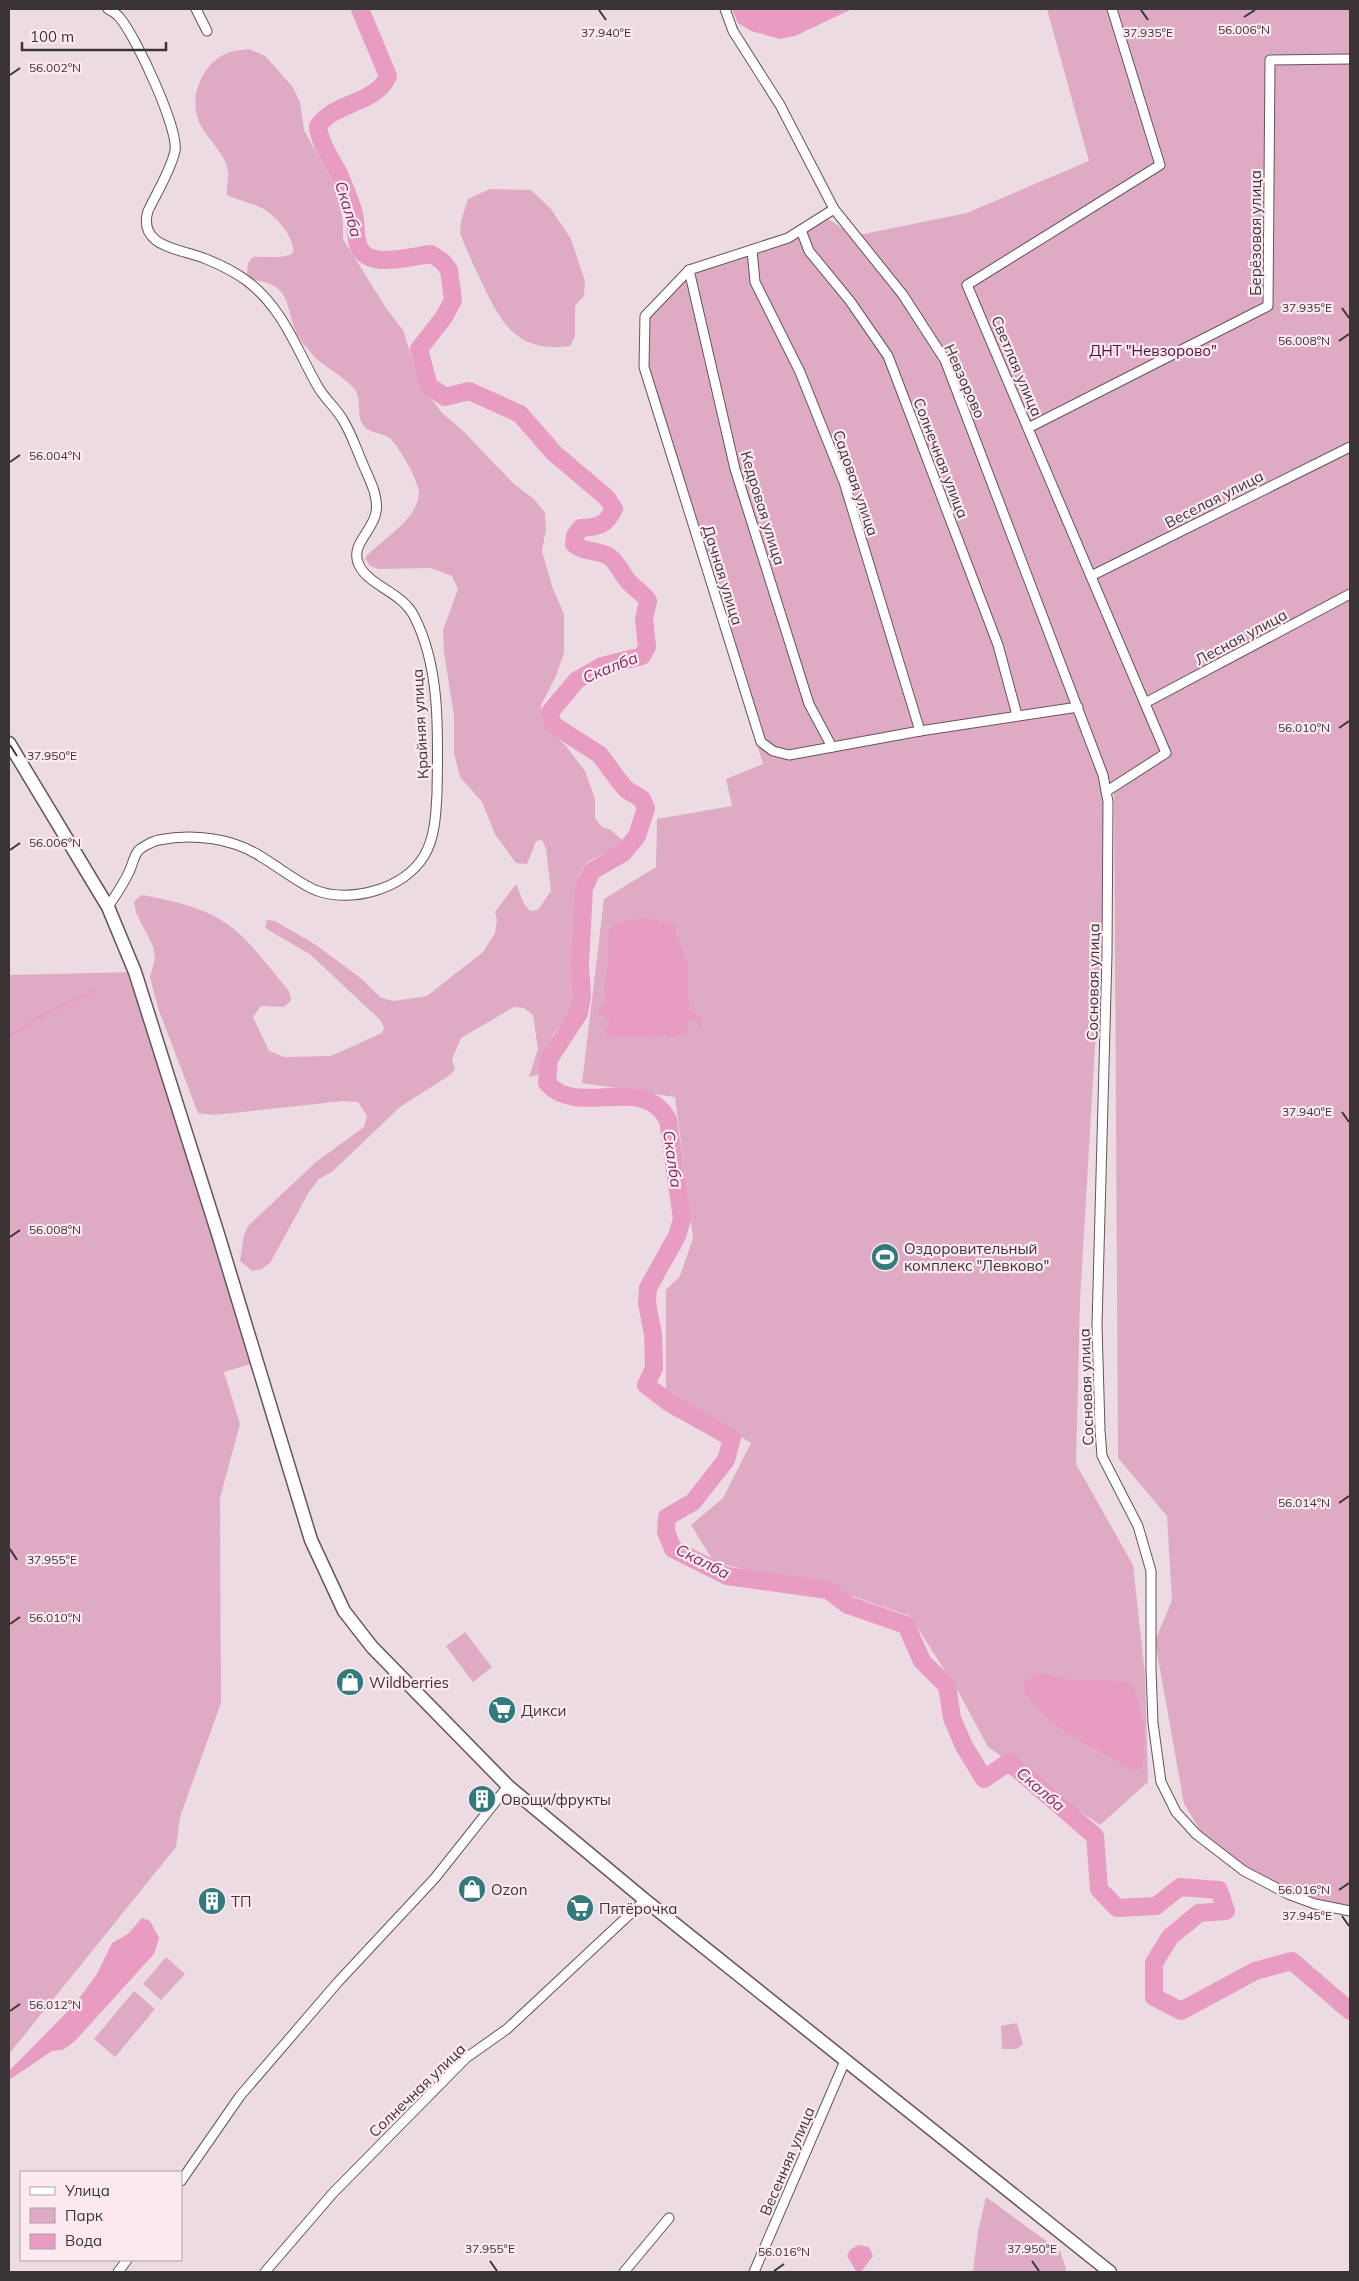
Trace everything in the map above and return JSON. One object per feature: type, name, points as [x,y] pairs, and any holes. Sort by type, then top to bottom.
[{"type":"street","name":"Крайняя улица","points":[[108,9],[120,17],[144,62],[166,107],[174,134],[175,150],[148,211],[146,218],[147,231],[154,240],[166,247],[204,258],[229,270],[265,296],[278,312],[319,389],[350,432],[376,499],[377,511],[373,524],[358,544],[358,563],[363,570],[405,603],[413,613],[428,649],[435,700],[438,769],[432,838],[424,856],[411,871],[373,891],[342,896],[312,889],[244,846],[222,840],[156,840],[138,851],[124,882],[108,907]]},
{"type":"street","points":[[196,9],[207,31]]},
{"type":"street","name":"Невзорово","points":[[724,9],[733,31],[780,105],[834,209],[902,295],[945,360],[1078,707],[1107,791],[1108,802]]},
{"type":"street","name":"Светлая улица","points":[[1107,791],[1166,753],[967,285],[1160,165],[1112,9]]},
{"type":"street","name":"Берёзовая улица","points":[[1028,428],[1268,306],[1270,60],[1350,59]]},
{"type":"street","name":"Дачная улица","points":[[834,209],[788,238],[689,270],[645,316],[644,367],[761,742],[773,751],[789,755],[920,731],[1078,707]]},
{"type":"street","name":"Солнечная улица","points":[[801,230],[809,250],[850,301],[888,356],[998,645],[1018,715]]},
{"type":"street","name":"Садовая улица","points":[[752,250],[755,282],[800,372],[844,482],[920,731]]},
{"type":"street","name":"Кедровая улица","points":[[689,270],[735,469],[809,704],[832,747]]},
{"type":"street","name":"Веселая улица","points":[[1091,576],[1350,447]]},
{"type":"street","name":"Лесная улица","points":[[1145,703],[1350,594]]},
{"type":"street","points":[[9,743],[108,907],[135,972],[311,1540],[323,1571],[344,1611],[372,1646],[508,1786],[645,1900],[1110,2272]]},
{"type":"street","name":"Сосновая улица","points":[[1108,802],[1107,974],[1097,1325],[1100,1430],[1102,1456],[1138,1526],[1151,1570],[1150,1669],[1153,1723],[1161,1782],[1176,1812],[1196,1834],[1244,1871],[1288,1894],[1315,1904],[1350,1911]]},
{"type":"street","points":[[182,2180],[240,2096],[338,1982],[435,1878],[508,1786]]},
{"type":"street","name":"Солнечная улица","points":[[265,2272],[333,2193],[466,2058],[507,2029],[645,1900]]},
{"type":"street","name":"Весенняя улица","points":[[754,2272],[845,2061]]},
{"type":"street","points":[[624,2272],[669,2218]]},
{"type":"street","points":[[118,2272],[126,2261]]},
{"type":"green space","name":"ДНТ \"Невзорово\"","points":[[1047,9],[1350,9],[1350,1903],[1348,1908],[1296,1892],[1247,1867],[1205,1838],[1184,1804],[1155,1641],[1172,1600],[1167,1516],[1118,1458],[1114,793],[1110,793],[1080,1301],[1076,1464],[1133,1565],[1145,1674],[1148,1782],[1100,1825],[988,1747],[959,1693],[910,1616],[849,1595],[714,1562],[691,1525],[723,1498],[751,1443],[666,1393],[666,1290],[680,1276],[693,1238],[675,1097],[582,1083],[604,899],[656,867],[657,819],[732,806],[726,779],[763,764],[644,373],[650,309],[675,277],[708,258],[780,244],[828,219],[854,236],[967,213],[1089,161]]},
{"type":"green space","points":[[249,49],[265,56],[292,86],[300,102],[304,130],[338,191],[343,222],[343,239],[386,308],[403,330],[419,380],[442,413],[462,430],[514,484],[534,499],[545,513],[546,529],[542,551],[552,586],[564,614],[564,653],[555,678],[541,705],[542,723],[565,745],[585,771],[595,799],[595,818],[602,827],[611,830],[623,841],[621,847],[589,861],[582,870],[577,886],[575,905],[576,987],[574,1005],[552,1037],[538,1075],[529,1077],[538,1049],[533,1015],[524,1008],[514,1007],[461,1038],[452,1059],[455,1069],[450,1075],[400,1107],[333,1171],[319,1179],[309,1192],[270,1263],[262,1269],[252,1271],[240,1261],[244,1235],[248,1226],[316,1162],[364,1127],[367,1116],[358,1102],[343,1101],[214,1115],[198,1113],[158,1008],[150,977],[155,959],[153,946],[136,913],[134,902],[141,895],[191,906],[215,916],[235,930],[256,951],[289,991],[291,1000],[284,1007],[261,1006],[253,1017],[269,1051],[284,1057],[331,1056],[382,1033],[384,1027],[380,1020],[311,955],[265,928],[267,920],[275,921],[316,945],[363,980],[381,998],[394,1001],[427,996],[483,952],[495,933],[497,920],[495,912],[516,884],[524,904],[530,911],[538,910],[551,891],[546,849],[542,840],[536,841],[527,864],[516,863],[495,834],[482,802],[460,777],[454,753],[454,716],[444,652],[443,630],[458,589],[452,576],[431,568],[379,569],[370,566],[365,558],[413,512],[419,492],[412,472],[392,440],[367,429],[363,425],[357,394],[351,385],[317,359],[298,336],[286,299],[281,292],[275,286],[252,280],[247,273],[248,263],[253,257],[289,255],[293,253],[293,247],[284,228],[264,209],[227,195],[228,175],[224,158],[199,122],[195,101],[200,81],[212,63],[230,52]]},
{"type":"green space","points":[[490,189],[531,190],[551,209],[571,239],[585,281],[584,296],[575,306],[575,336],[570,346],[539,346],[526,341],[507,326],[491,302],[460,233],[461,221],[468,199]]},
{"type":"green space","points":[[135,972],[257,1362],[224,1372],[240,1424],[220,1498],[221,1703],[180,1817],[176,1847],[9,2054],[9,975]]},
{"type":"green space","points":[[465,1632],[492,1667],[473,1682],[446,1646]]},
{"type":"green space","points":[[166,1957],[185,1974],[161,2000],[143,1984]]},
{"type":"green space","points":[[134,1991],[155,2009],[115,2057],[94,2039]]},
{"type":"green space","points":[[1017,2023],[1023,2044],[1017,2049],[1002,2049],[1001,2026]]},
{"type":"green space","points":[[986,2197],[1060,2251],[1067,2272],[973,2272],[978,2232]]},
{"type":"water","points":[[732,9],[852,9],[795,36],[780,39],[751,31],[738,23]]},
{"type":"water","points":[[640,918],[655,919],[660,923],[668,922],[676,927],[675,931],[687,962],[689,1009],[701,1017],[702,1028],[696,1021],[690,1019],[687,1023],[688,1032],[676,1037],[666,1038],[665,1035],[654,1037],[606,1036],[605,1032],[610,1024],[607,1018],[599,1014],[599,1012],[600,1006],[606,1001],[604,985],[609,958],[608,932],[616,924]]},
{"type":"water","points":[[1039,1673],[1072,1680],[1105,1680],[1131,1683],[1143,1724],[1144,1746],[1142,1767],[1135,1771],[1128,1768],[1070,1735],[1044,1715],[1023,1689],[1027,1679]]},
{"type":"water","points":[[142,1918],[150,1921],[159,1938],[154,1954],[75,2041],[63,2050],[52,2051],[9,2080],[9,2071],[74,2005],[97,1974],[112,1943],[128,1934]]},
{"type":"water","points":[[858,2245],[869,2247],[873,2256],[861,2272],[856,2271],[847,2256],[850,2250]]},
{"type":"waterway","name":"Скалба","points":[[360,9],[388,76],[375,92],[335,112],[318,126],[323,145],[339,174],[351,204],[359,248],[367,256],[374,259],[390,260],[431,254],[442,261],[449,270],[453,300],[444,317],[419,349],[429,386],[445,397],[469,391],[520,414],[554,453],[607,498],[614,509],[608,519],[593,527],[581,528],[575,536],[574,544],[582,549],[610,557],[629,582],[648,601],[644,619],[647,647],[642,656],[602,666],[577,680],[550,712],[552,724],[600,755],[627,790],[642,799],[646,808],[637,836],[623,853],[592,871],[584,888],[580,965],[582,995],[579,1013],[549,1059],[547,1083],[560,1093],[575,1097],[627,1097],[643,1099],[657,1106],[668,1120],[682,1219],[677,1236],[648,1288],[647,1303],[653,1334],[654,1368],[646,1385],[671,1404],[732,1438],[726,1460],[693,1502],[667,1517],[666,1532],[673,1549],[727,1576],[828,1590],[848,1605],[906,1625],[922,1661],[947,1686],[952,1718],[964,1746],[984,1779],[1009,1762],[1095,1836],[1099,1889],[1117,1908],[1156,1906],[1180,1887],[1219,1890],[1226,1911],[1199,1913],[1170,1937],[1154,1963],[1154,1997],[1181,2011],[1255,1971],[1292,1961],[1350,2011]]},
{"type":"waterway","points":[[9,1037],[41,1016],[96,990]]},
{"type":"place","name":"Оздоровительный комплекс \"Левково\"","points":[[885,1257]]},
{"type":"place","name":"Wildberries","points":[[350,1682]]},
{"type":"place","name":"Дикси","points":[[502,1710]]},
{"type":"place","name":"Овощи/фрукты","points":[[482,1799]]},
{"type":"place","name":"Ozon","points":[[472,1889]]},
{"type":"place","name":"ТП","points":[[212,1901]]},
{"type":"place","name":"Пятёрочка","points":[[580,1908]]}]
